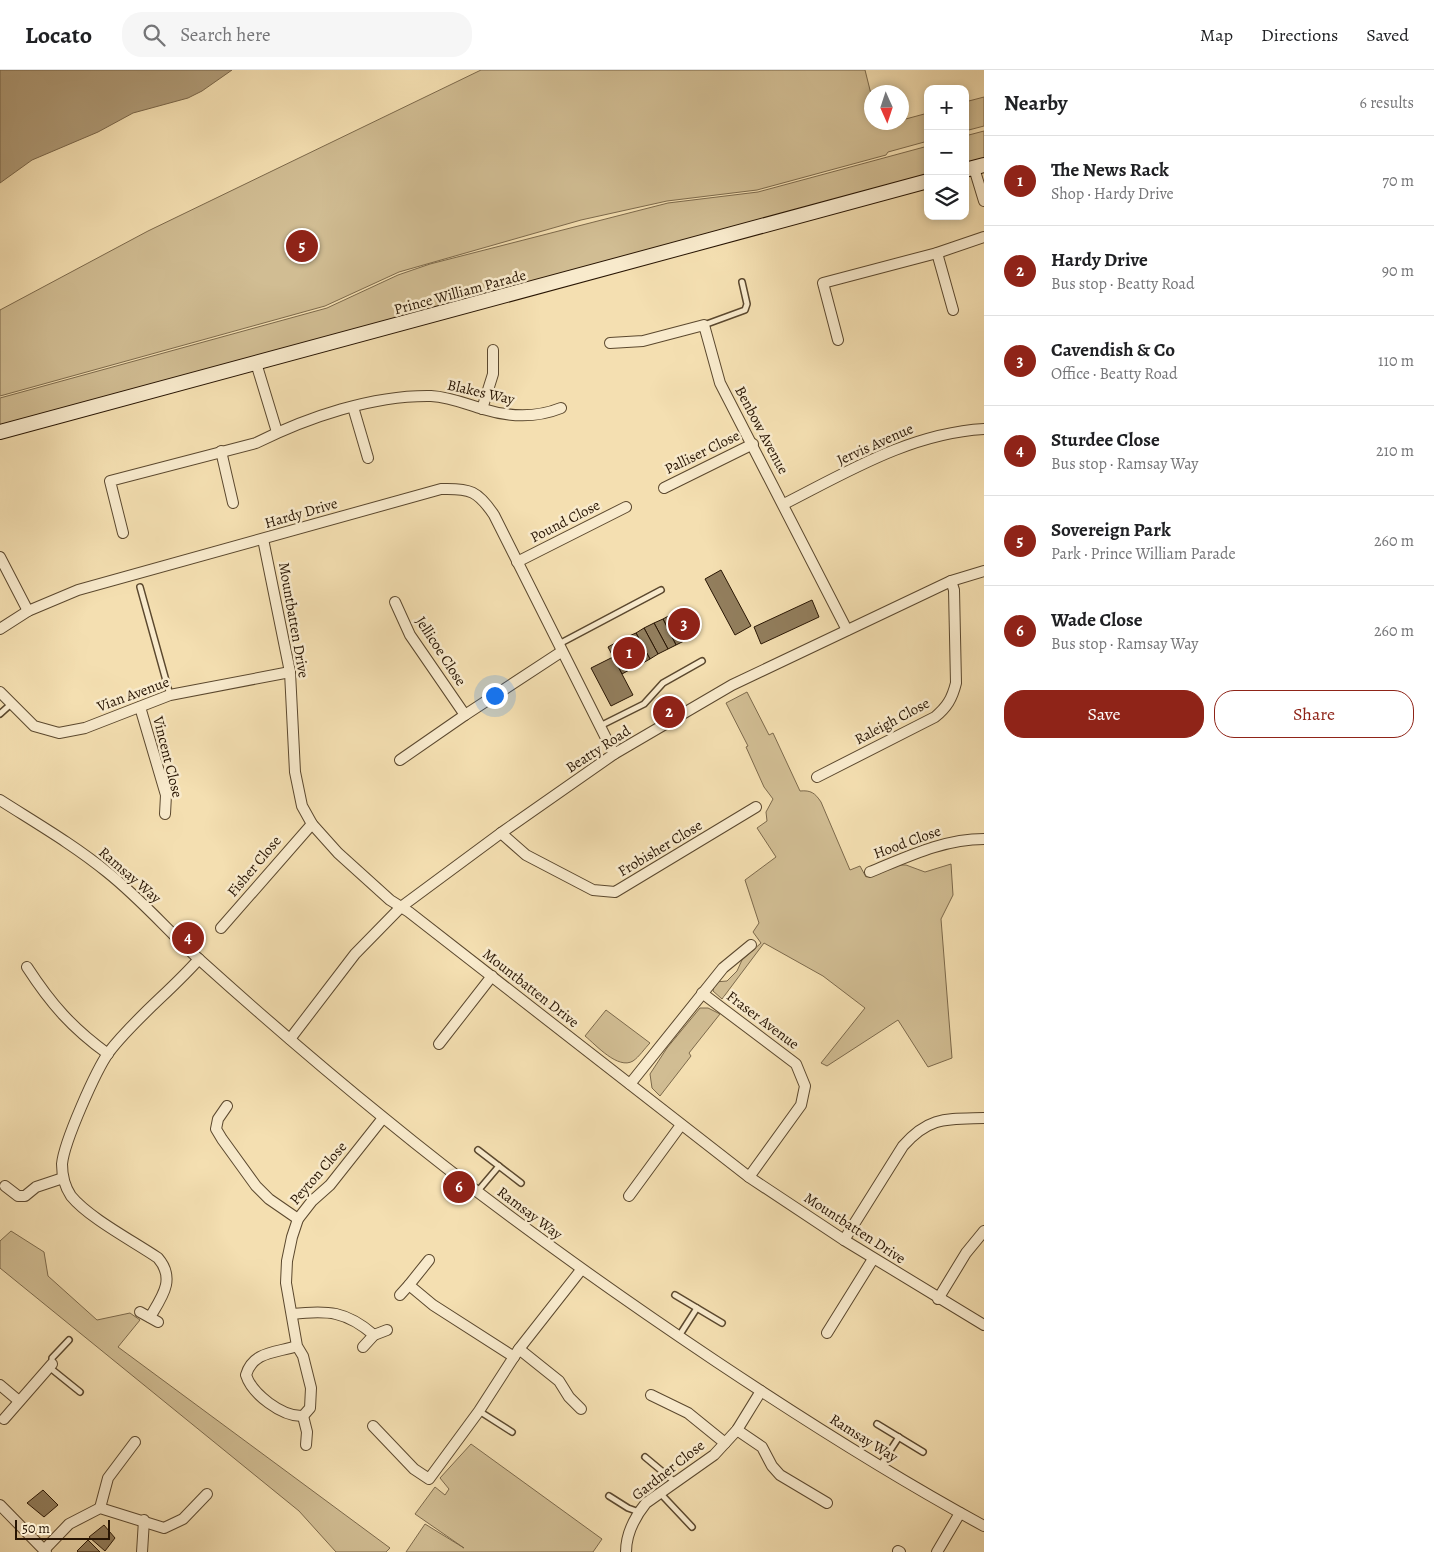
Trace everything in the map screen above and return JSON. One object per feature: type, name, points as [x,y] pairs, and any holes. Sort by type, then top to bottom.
[{"type":"street","points":[[975,168],[984,201]]},
{"type":"street","name":"Prince William Parade","points":[[0,432],[924,182]]},
{"type":"street","points":[[838,340],[823,283],[937,253],[984,237]]},
{"type":"street","points":[[937,253],[953,310]]},
{"type":"street","points":[[610,343],[643,341],[704,325]]},
{"type":"street","name":"Benbow Avenue","points":[[704,325],[720,383],[784,504],[847,630]]},
{"type":"street","points":[[482,409],[493,374],[493,350]]},
{"type":"street","points":[[256,364],[278,432]]},
{"type":"street","name":"Blakes Way","points":[[123,533],[110,481],[256,443],[278,432],[377,400],[433,396],[456,400],[482,409],[521,416],[547,414],[561,408]]},
{"type":"street","points":[[353,407],[368,458]]},
{"type":"street","name":"Jervis Avenue","points":[[784,504],[894,449],[949,433],[984,429]]},
{"type":"street","name":"Palliser Close","points":[[664,488],[753,444]]},
{"type":"street","points":[[221,451],[233,502]]},
{"type":"street","name":"Hardy Drive","points":[[0,629],[28,611],[78,590],[441,489],[459,488],[472,492],[483,499],[614,754]]},
{"type":"street","name":"Pound Close","points":[[517,562],[626,506]]},
{"type":"street","name":"Mountbatten Drive","points":[[263,539],[290,672],[295,772],[302,806],[312,824],[338,853],[390,900],[492,976],[749,1177],[938,1300],[984,1325]]},
{"type":"street","points":[[0,558],[28,611]]},
{"type":"street","name":"Beatty Road","points":[[290,1039],[355,954],[401,907],[501,833],[614,754],[732,685],[951,581],[984,571]]},
{"type":"street","name":"Raleigh Close","points":[[817,777],[935,717],[946,708],[953,697],[956,683],[954,590],[951,581]]},
{"type":"street","name":"Jellicoe Close","points":[[395,602],[424,656],[465,715]]},
{"type":"street","points":[[400,760],[560,648]]},
{"type":"street","name":"Vian Avenue","points":[[0,692],[34,726],[59,732],[86,728],[170,695],[290,672]]},
{"type":"street","name":"Vincent Close","points":[[140,707],[166,795],[165,814]]},
{"type":"street","name":"Ramsay Way","points":[[0,800],[71,845],[106,871],[199,959],[384,1118],[477,1192],[581,1270],[761,1391],[880,1466],[984,1526]]},
{"type":"street","name":"Frobisher Close","points":[[501,833],[526,855],[593,890],[615,892],[756,806]]},
{"type":"street","name":"Fisher Close","points":[[221,928],[312,824]]},
{"type":"street","name":"Hood Close","points":[[870,872],[944,843],[963,839],[984,839]]},
{"type":"street","name":"Fraser Avenue","points":[[630,1084],[723,968],[751,945]]},
{"type":"street","points":[[149,1317],[166,1287],[167,1279],[163,1264],[158,1258],[84,1209],[70,1195],[63,1178],[64,1152],[93,1082],[108,1054],[199,959]]},
{"type":"street","points":[[27,967],[51,1004],[72,1026],[108,1054]]},
{"type":"street","points":[[439,1044],[492,976]]},
{"type":"street","name":"Fraser Avenue","points":[[702,993],[796,1064],[804,1086],[801,1105],[749,1177]]},
{"type":"street","points":[[227,1106],[218,1119],[216,1129],[222,1139],[256,1186],[269,1199],[298,1219]]},
{"type":"street","name":"Peyton Close","points":[[302,1416],[310,1408],[311,1388],[303,1356],[297,1346],[286,1283],[287,1261],[298,1219],[312,1201],[330,1185],[384,1118]]},
{"type":"street","points":[[844,1240],[904,1146],[914,1134],[924,1126],[936,1121],[984,1118]]},
{"type":"street","points":[[628,1196],[681,1125]]},
{"type":"street","points":[[5,1186],[18,1196],[25,1196],[36,1187],[63,1178]]},
{"type":"street","points":[[938,1300],[966,1253],[984,1231]]},
{"type":"street","points":[[827,1333],[874,1258]]},
{"type":"street","points":[[400,1295],[430,1260]]},
{"type":"street","points":[[373,1426],[414,1469],[429,1479],[479,1411],[516,1353],[581,1270]]},
{"type":"street","points":[[409,1285],[433,1305],[516,1353],[559,1381],[569,1397],[581,1409]]},
{"type":"street","points":[[292,1314],[327,1311],[358,1322],[374,1335]]},
{"type":"street","points":[[363,1347],[374,1335],[387,1330]]},
{"type":"street","points":[[297,1346],[264,1354],[254,1359],[246,1375],[249,1386],[285,1414],[302,1416],[307,1432],[306,1445]]},
{"type":"street","points":[[2,1422],[51,1365]]},
{"type":"street","points":[[0,1385],[19,1401]]},
{"type":"street","name":"Gardner Close","points":[[626,1552],[629,1532],[639,1512],[660,1493],[714,1455],[737,1430],[761,1391]]},
{"type":"street","name":"Gardner Close","points":[[651,1395],[688,1413],[725,1443]]},
{"type":"street","points":[[737,1430],[762,1447],[772,1466],[780,1474],[827,1503]]},
{"type":"street","points":[[100,1508],[108,1478],[135,1442]]},
{"type":"street","points":[[0,1505],[45,1551],[69,1524],[100,1508],[144,1520],[164,1528],[183,1519],[207,1494]]},
{"type":"street","points":[[938,1552],[960,1513]]},
{"type":"street","points":[[142,1552],[144,1520]]},
{"type":"lane","points":[[704,325],[745,310],[747,304],[742,282]]},
{"type":"lane","points":[[140,587],[170,695]]},
{"type":"lane","points":[[560,648],[661,590]]},
{"type":"lane","points":[[599,726],[644,704],[664,683],[702,661]]},
{"type":"lane","points":[[0,714],[11,703]]},
{"type":"lane","points":[[478,1150],[521,1183]]},
{"type":"lane","points":[[477,1192],[499,1166]]},
{"type":"lane","points":[[675,1295],[722,1323]]},
{"type":"lane","points":[[679,1336],[698,1308]]},
{"type":"lane","points":[[69,1340],[52,1358],[51,1365],[80,1392]]},
{"type":"lane","points":[[479,1411],[512,1432]]},
{"type":"lane","points":[[877,1424],[923,1452]]},
{"type":"lane","points":[[880,1466],[899,1437]]},
{"type":"lane","points":[[645,1456],[675,1482]]},
{"type":"lane","points":[[660,1493],[692,1527]]},
{"type":"lane","points":[[609,1496],[628,1508],[639,1512]]},
{"type":"shaded area","points":[[0,70],[232,70],[202,91],[188,98],[133,113],[98,132],[32,160],[0,183]]},
{"type":"shaded area","points":[[481,70],[865,70],[869,85],[864,85],[864,130],[909,130],[909,118],[924,114],[924,142],[888,152],[886,155],[757,190],[667,201],[581,220],[399,272],[325,306],[0,396],[0,310],[148,231]]},
{"type":"shaded area","points":[[984,97],[984,126],[969,130],[969,101]]},
{"type":"shaded area","points":[[984,131],[984,159],[969,163],[969,135]]},
{"type":"shaded area","points":[[924,147],[924,175],[0,426],[0,398],[327,308],[398,275],[430,264],[668,203],[758,192]]},
{"type":"shaded area","points":[[747,692],[769,735],[773,733],[800,791],[812,793],[821,802],[850,870],[860,866],[866,877],[895,865],[906,865],[925,872],[951,864],[953,895],[941,919],[952,1058],[928,1067],[898,1020],[827,1066],[821,1063],[865,1008],[823,976],[764,943],[722,999],[713,991],[715,982],[727,981],[737,971],[742,960],[761,943],[753,932],[759,923],[745,880],[776,857],[757,828],[767,821],[766,812],[773,799],[764,787],[746,747],[748,746],[726,703]]},
{"type":"shaded area","points":[[700,1008],[708,1008],[720,1014],[689,1053],[691,1056],[660,1096],[652,1088],[650,1074],[667,1048]]},
{"type":"shaded area","points":[[606,1010],[650,1043],[633,1061],[627,1063],[614,1059],[585,1036]]},
{"type":"shaded area","points":[[11,1231],[44,1252],[48,1276],[97,1320],[130,1313],[140,1320],[118,1347],[390,1548],[386,1552],[336,1552],[299,1511],[0,1268],[0,1241]]},
{"type":"shaded area","points":[[471,1444],[602,1539],[593,1552],[406,1552],[425,1524],[464,1548],[415,1514],[435,1487],[445,1495],[449,1489],[440,1478]]},
{"type":"building","points":[[721,570],[751,626],[735,635],[705,579]]},
{"type":"building","points":[[812,600],[819,617],[761,644],[754,627]]},
{"type":"building","points":[[681,609],[696,635],[686,640],[672,614]]},
{"type":"building","points":[[672,614],[686,640],[676,645],[663,619]]},
{"type":"building","points":[[663,619],[676,645],[668,649],[654,623]]},
{"type":"building","points":[[654,623],[668,649],[658,654],[644,628]]},
{"type":"building","points":[[644,628],[658,654],[650,659],[636,633]]},
{"type":"building","points":[[636,633],[650,659],[641,664],[627,637]]},
{"type":"building","points":[[627,637],[641,664],[631,669],[617,642]]},
{"type":"building","points":[[617,642],[631,669],[622,674],[608,647]]},
{"type":"building","points":[[613,657],[633,695],[611,706],[591,668]]},
{"type":"building","points":[[43,1490],[58,1505],[44,1517],[27,1503]]},
{"type":"building","points":[[104,1525],[115,1538],[105,1551],[89,1537]]},
{"type":"building","points":[[88,1540],[100,1552],[77,1551]]},
{"type":"place","name":"Sovereign Park","points":[[302,246]]},
{"type":"place","name":"Cavendish & Co","points":[[684,624]]},
{"type":"place","name":"The News Rack","points":[[629,653]]},
{"type":"place","name":"Hardy Drive","points":[[669,712]]},
{"type":"place","name":"Sturdee Close","points":[[188,938]]},
{"type":"place","name":"Wade Close","points":[[459,1187]]}]
